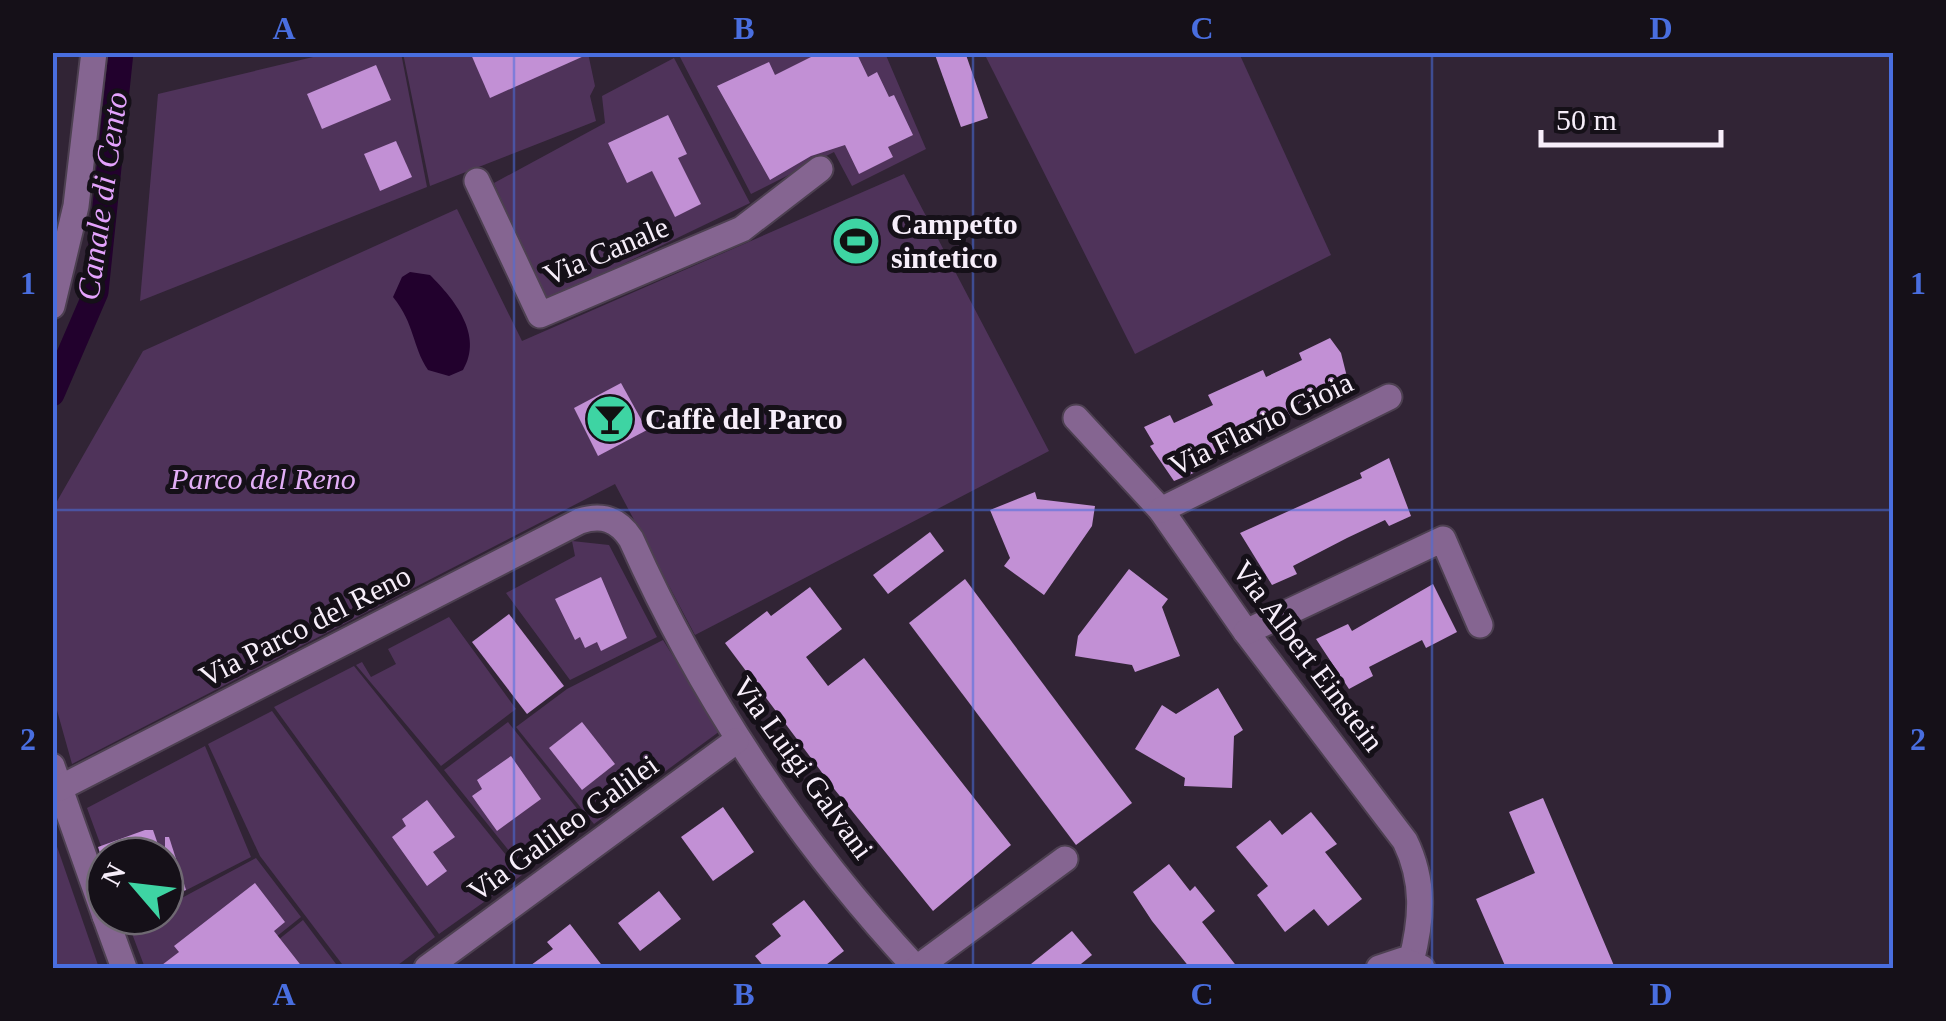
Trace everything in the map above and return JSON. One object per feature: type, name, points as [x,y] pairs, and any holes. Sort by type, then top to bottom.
[{"type":"street","points":[[52,306],[76,206],[94,52]]},
{"type":"street","name":"Via Canale","points":[[478,181],[540,314],[742,228],[820,168]]},
{"type":"street","name":"Via Flavio Gioia","points":[[1161,510],[1390,397]]},
{"type":"street","name":"Via Albert Einstein","points":[[1076,418],[1161,510],[1246,632],[1405,841],[1416,870],[1422,904],[1417,965]]},
{"type":"street","name":"Via Luigi Galvani","points":[[580,522],[600,516],[626,530],[672,628],[736,741],[913,967],[1065,858]]},
{"type":"street","name":"Via Parco del Reno","points":[[56,777],[580,522]]},
{"type":"street","points":[[1246,632],[1442,538],[1480,625]]},
{"type":"street","name":"Via Galileo Galilei","points":[[428,968],[736,741]]},
{"type":"street","points":[[56,777],[85,859]]},
{"type":"street","points":[[112,936],[124,968]]},
{"type":"street","points":[[1380,968],[1393,961],[1417,965]]},
{"type":"green space","points":[[689,52],[885,53],[926,149],[852,186],[834,152],[751,194],[680,57]]},
{"type":"green space","points":[[330,53],[401,53],[427,187],[140,301],[158,94]]},
{"type":"green space","points":[[403,53],[588,53],[595,86],[590,96],[596,121],[430,186]]},
{"type":"green space","points":[[984,53],[1239,53],[1331,255],[1135,354]]},
{"type":"green space","points":[[674,58],[750,203],[546,301],[494,183],[605,123],[602,96]]},
{"type":"green space","name":"Parco del Reno","points":[[904,174],[1049,451],[695,635],[615,484],[72,764],[53,696],[52,510],[143,351],[457,209],[522,341]]},
{"type":"green space","points":[[572,541],[609,545],[657,637],[570,680],[506,593],[575,556]]},
{"type":"green space","points":[[449,617],[516,709],[441,766],[356,665],[362,662],[371,677],[396,664],[388,649]]},
{"type":"green space","points":[[663,640],[720,731],[594,824],[516,727],[567,689]]},
{"type":"green space","points":[[354,666],[522,875],[439,934],[274,707]]},
{"type":"green space","points":[[272,711],[435,937],[394,968],[345,968],[260,856],[208,744]]},
{"type":"green space","points":[[508,722],[590,825],[526,872],[444,770]]},
{"type":"green space","points":[[205,746],[251,857],[185,891],[185,836],[97,836],[87,808]]},
{"type":"green space","points":[[52,835],[99,968],[53,968]]},
{"type":"green space","points":[[256,858],[301,917],[237,968],[145,968],[133,936],[185,936],[185,896]]},
{"type":"green space","points":[[303,920],[339,968],[243,968]]},
{"type":"shaded area","points":[[410,272],[430,275],[457,306],[470,344],[463,370],[449,376],[428,370],[423,361],[406,316],[393,297],[402,277]]},
{"type":"building","points":[[470,52],[593,52],[490,98]]},
{"type":"building","points":[[821,52],[856,52],[868,77],[877,72],[889,97],[894,95],[913,135],[888,147],[893,157],[859,174],[845,145],[811,156],[770,180],[717,86],[769,62],[775,75]]},
{"type":"building","points":[[934,52],[965,52],[988,118],[961,127]]},
{"type":"building","points":[[376,65],[391,100],[322,129],[307,94]]},
{"type":"building","points":[[668,115],[687,154],[678,158],[701,204],[675,217],[652,171],[627,183],[608,143]]},
{"type":"building","points":[[396,141],[412,177],[380,191],[364,154]]},
{"type":"building","points":[[1330,338],[1341,353],[1351,393],[1326,405],[1323,400],[1284,417],[1282,413],[1230,437],[1234,446],[1193,465],[1196,472],[1174,481],[1150,446],[1154,444],[1144,427],[1170,415],[1174,423],[1213,405],[1208,395],[1263,370],[1266,377],[1302,360],[1299,353]]},
{"type":"building","name":"Caffè del Parco","points":[[621,383],[647,430],[598,456],[574,408]]},
{"type":"building","points":[[1389,458],[1411,516],[1389,526],[1385,520],[1347,538],[1293,566],[1297,574],[1272,585],[1240,533],[1362,478],[1360,473]]},
{"type":"building","points":[[1035,492],[1037,499],[1095,506],[1092,526],[1044,595],[1004,566],[1010,558],[990,510]]},
{"type":"building","points":[[930,532],[944,551],[888,594],[873,575]]},
{"type":"building","points":[[1129,569],[1168,599],[1162,607],[1180,656],[1135,672],[1132,665],[1075,656],[1078,636]]},
{"type":"building","points":[[601,577],[627,638],[601,651],[597,642],[585,648],[580,637],[575,640],[555,599]]},
{"type":"building","points":[[965,579],[1132,803],[1076,845],[909,623]]},
{"type":"building","points":[[1433,584],[1457,632],[1426,648],[1422,640],[1369,667],[1373,676],[1349,689],[1316,639],[1348,624],[1352,631]]},
{"type":"building","points":[[810,587],[842,629],[806,657],[828,686],[864,658],[1011,845],[933,911],[835,790],[725,643],[767,611],[771,616]]},
{"type":"building","points":[[509,614],[564,686],[527,714],[472,642]]},
{"type":"building","points":[[1218,688],[1243,730],[1234,736],[1232,788],[1184,786],[1185,778],[1135,749],[1162,705],[1176,714]]},
{"type":"building","points":[[582,722],[615,764],[582,790],[549,748]]},
{"type":"building","points":[[511,756],[541,799],[497,831],[472,796],[482,789],[477,780]]},
{"type":"building","points":[[1543,798],[1615,968],[1506,968],[1476,899],[1535,873],[1509,812]]},
{"type":"building","points":[[427,800],[455,837],[433,852],[447,871],[427,886],[392,837],[406,826],[402,819]]},
{"type":"building","points":[[723,807],[754,852],[713,881],[681,837]]},
{"type":"building","points":[[1311,812],[1337,844],[1325,852],[1362,899],[1328,926],[1314,909],[1285,932],[1257,895],[1268,886],[1236,847],[1270,820],[1282,835]]},
{"type":"building","points":[[153,830],[155,836],[128,836]]},
{"type":"building","points":[[1169,864],[1190,891],[1195,886],[1215,911],[1202,922],[1238,968],[1190,968],[1152,921],[1133,892]]},
{"type":"building","points":[[255,883],[285,922],[274,931],[303,968],[158,968],[179,952],[174,946]]},
{"type":"building","points":[[659,891],[681,919],[640,951],[618,923]]},
{"type":"building","points":[[804,900],[844,951],[822,968],[765,968],[755,956],[781,936],[772,924]]},
{"type":"building","points":[[570,924],[604,968],[527,968],[553,949],[547,942]]},
{"type":"building","points":[[1072,931],[1092,955],[1076,968],[1026,968]]},
{"type":"waterway","name":"Canale di Cento","points":[[52,394],[96,292],[121,52]]},
{"type":"place","name":"Campetto sintetico","points":[[856,241]]},
{"type":"place","name":"Caffè del Parco","points":[[610,419]]}]
